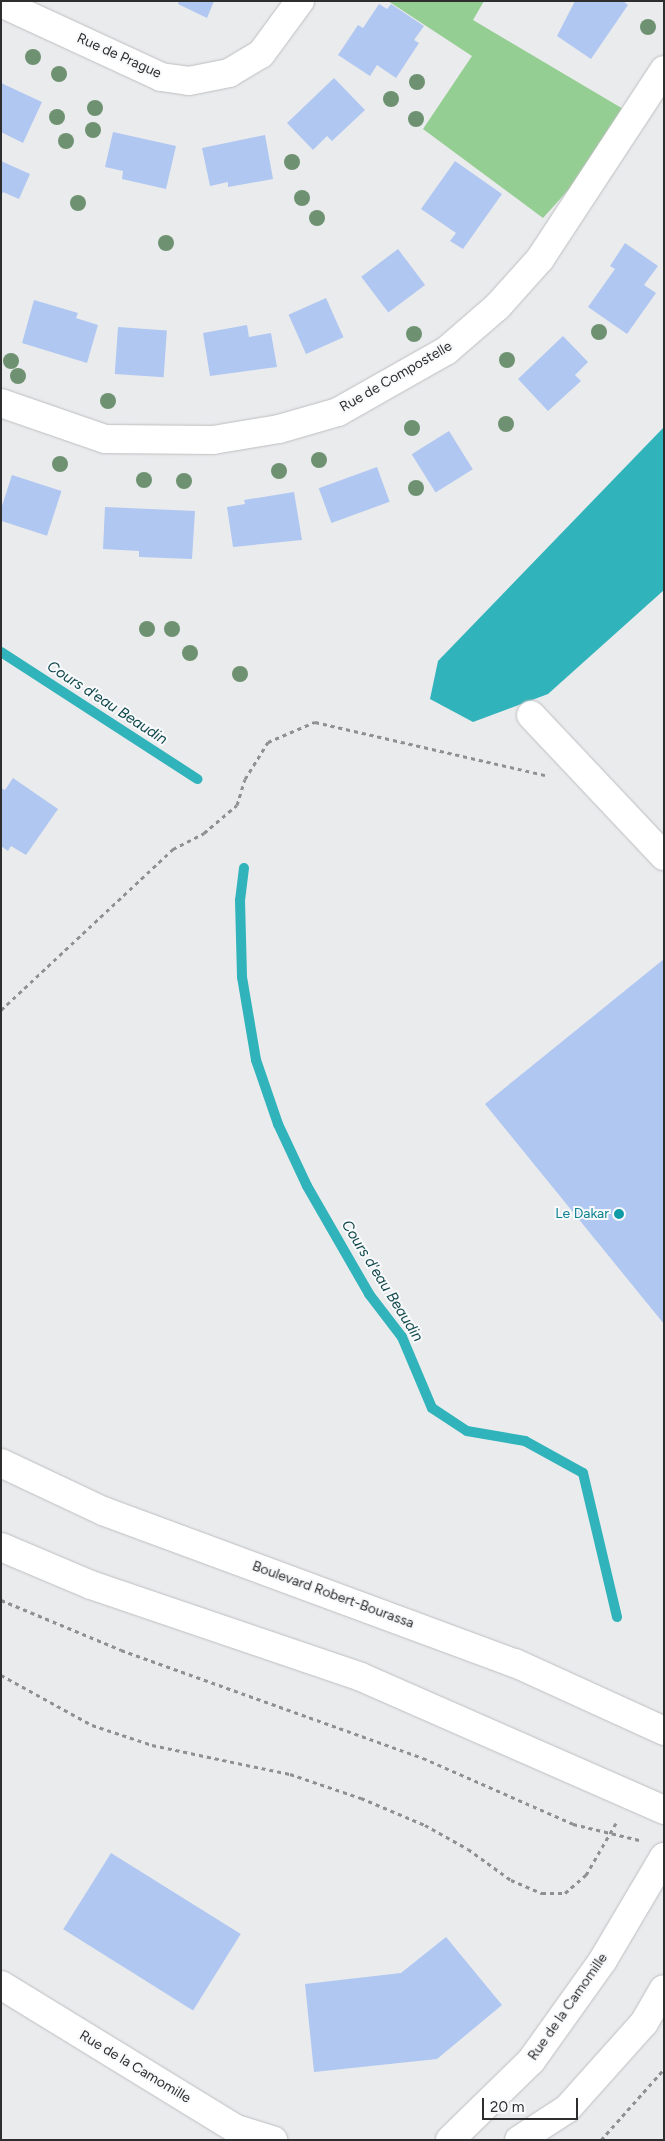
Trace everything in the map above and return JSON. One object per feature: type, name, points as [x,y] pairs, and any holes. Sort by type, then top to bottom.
[{"type":"main road","name":"Rue de Prague","points":[[1,3],[161,77],[189,81],[228,73],[261,54],[300,1]]},
{"type":"main road","name":"Rue de Compostelle","points":[[1,403],[105,439],[213,440],[279,429],[338,412],[446,351],[498,306],[540,258],[664,70]]},
{"type":"main road","points":[[531,715],[664,856]]},
{"type":"main road","name":"Boulevard Robert-Bourassa","points":[[1,1463],[103,1511],[515,1663],[664,1731]]},
{"type":"main road","points":[[1,1547],[91,1585],[361,1677],[664,1810]]},
{"type":"main road","name":"Rue de la Camomille","points":[[450,2140],[531,2061],[603,1960],[664,1856]]},
{"type":"main road","name":"Rue de la Camomille","points":[[1,1985],[236,2129],[273,2140]]},
{"type":"main road","points":[[519,2140],[567,2109],[644,2023],[664,1989]]},
{"type":"path","points":[[1,1010],[173,849],[204,833],[237,804],[245,780],[268,742],[315,722],[555,777]]},
{"type":"path","points":[[1,1600],[120,1650],[423,1758],[573,1824],[628,1835]]},
{"type":"path","points":[[1,1675],[92,1725],[152,1745],[290,1774],[361,1798],[425,1825],[468,1849],[511,1880],[542,1894],[565,1893],[586,1876],[616,1823]]},
{"type":"path","points":[[601,2140],[664,2069]]},
{"type":"green space","points":[[388,1],[484,1],[473,20],[635,116],[543,218],[423,129],[472,56]]},
{"type":"water","points":[[664,427],[664,590],[548,694],[473,722],[430,699],[438,661]]},
{"type":"building","points":[[179,1],[214,1],[207,18],[178,4]]},
{"type":"building","points":[[575,1],[623,1],[628,5],[591,59],[557,36]]},
{"type":"building","points":[[379,4],[387,9],[391,4],[424,26],[414,40],[419,43],[396,78],[377,65],[370,76],[338,55],[358,25],[363,28]]},
{"type":"building","points":[[334,78],[365,110],[332,141],[327,136],[313,150],[287,123]]},
{"type":"building","points":[[1,83],[42,102],[23,143],[1,132]]},
{"type":"building","points":[[113,132],[176,146],[166,189],[122,179],[123,171],[105,167]]},
{"type":"building","points":[[265,135],[273,179],[228,187],[228,182],[210,186],[202,148]]},
{"type":"building","points":[[1,161],[30,174],[19,199],[3,192],[1,197]]},
{"type":"building","points":[[455,161],[502,194],[463,249],[450,241],[456,233],[421,209]]},
{"type":"building","points":[[625,243],[658,266],[644,285],[656,293],[627,334],[588,307],[615,269],[610,266]]},
{"type":"building","points":[[398,249],[425,285],[388,313],[361,277]]},
{"type":"building","points":[[326,298],[343,337],[306,354],[289,315]]},
{"type":"building","points":[[34,300],[78,313],[76,318],[98,325],[87,363],[22,343]]},
{"type":"building","points":[[247,325],[249,337],[271,333],[277,367],[210,376],[203,333]]},
{"type":"building","points":[[118,327],[167,330],[164,377],[115,374]]},
{"type":"building","points":[[563,336],[588,362],[575,375],[581,381],[548,411],[518,379]]},
{"type":"building","points":[[449,431],[473,469],[436,492],[412,454]]},
{"type":"building","points":[[377,467],[390,502],[331,523],[319,488]]},
{"type":"building","points":[[12,475],[61,491],[47,536],[1,521],[1,509]]},
{"type":"building","points":[[294,492],[302,540],[233,547],[227,507],[245,504],[244,500]]},
{"type":"building","points":[[105,507],[195,511],[192,559],[139,557],[139,551],[103,549]]},
{"type":"building","points":[[13,778],[58,809],[26,855],[11,846],[8,851],[1,846],[1,788],[5,790]]},
{"type":"building","name":"Le Dakar","points":[[664,959],[664,1324],[485,1104]]},
{"type":"building","points":[[111,1853],[241,1934],[193,2010],[63,1929]]},
{"type":"building","points":[[446,1937],[502,2005],[437,2059],[314,2072],[305,1984],[401,1973]]},
{"type":"waterway","name":"Cours d'eau Beaudin","points":[[1,652],[197,779]]},
{"type":"waterway","name":"Cours d'eau Beaudin","points":[[244,868],[240,900],[242,977],[256,1060],[278,1124],[307,1186],[369,1294],[402,1337],[432,1408],[467,1431],[525,1441],[583,1473],[617,1617]]},
{"type":"place","name":"Le Dakar","points":[[619,1214]]}]
